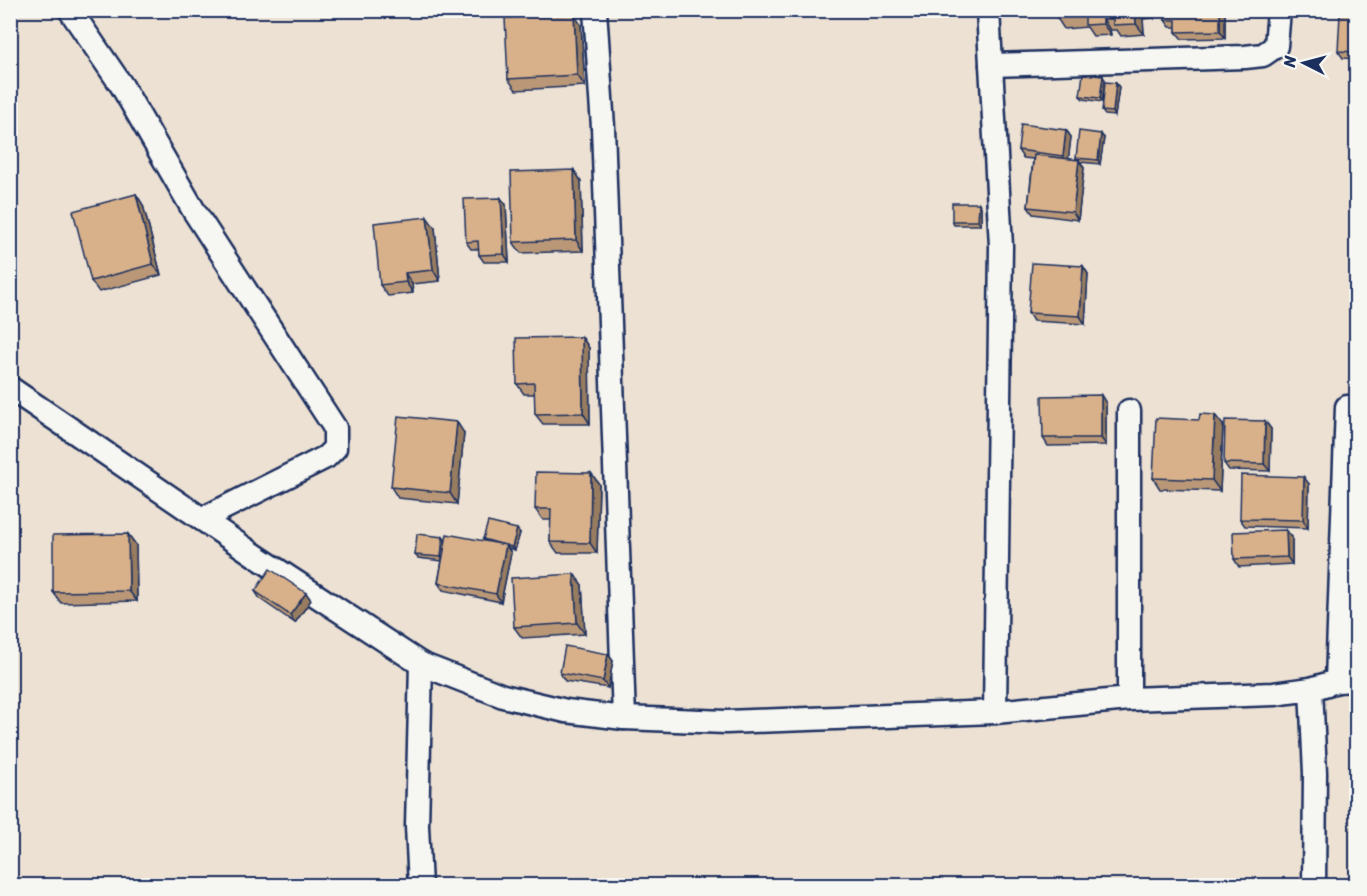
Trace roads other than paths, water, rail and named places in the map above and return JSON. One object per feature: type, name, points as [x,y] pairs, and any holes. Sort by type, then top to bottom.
[{"type":"street","points":[[70,10],[122,86],[194,212],[335,428],[335,448],[326,457],[202,519]]},
{"type":"street","points":[[595,10],[603,127],[624,718]]},
{"type":"street","points":[[988,10],[1000,246],[995,712]]},
{"type":"street","points":[[991,65],[1263,55],[1276,46],[1279,10]]},
{"type":"street","points":[[10,388],[421,664],[503,696],[566,711],[624,718],[726,722],[995,712],[1129,699],[1274,694],[1311,689],[1347,680],[1347,407]]},
{"type":"street","points":[[1129,411],[1129,699]]},
{"type":"street","points":[[420,885],[417,826],[421,664]]},
{"type":"street","points":[[1311,689],[1315,773],[1314,885]]}]
